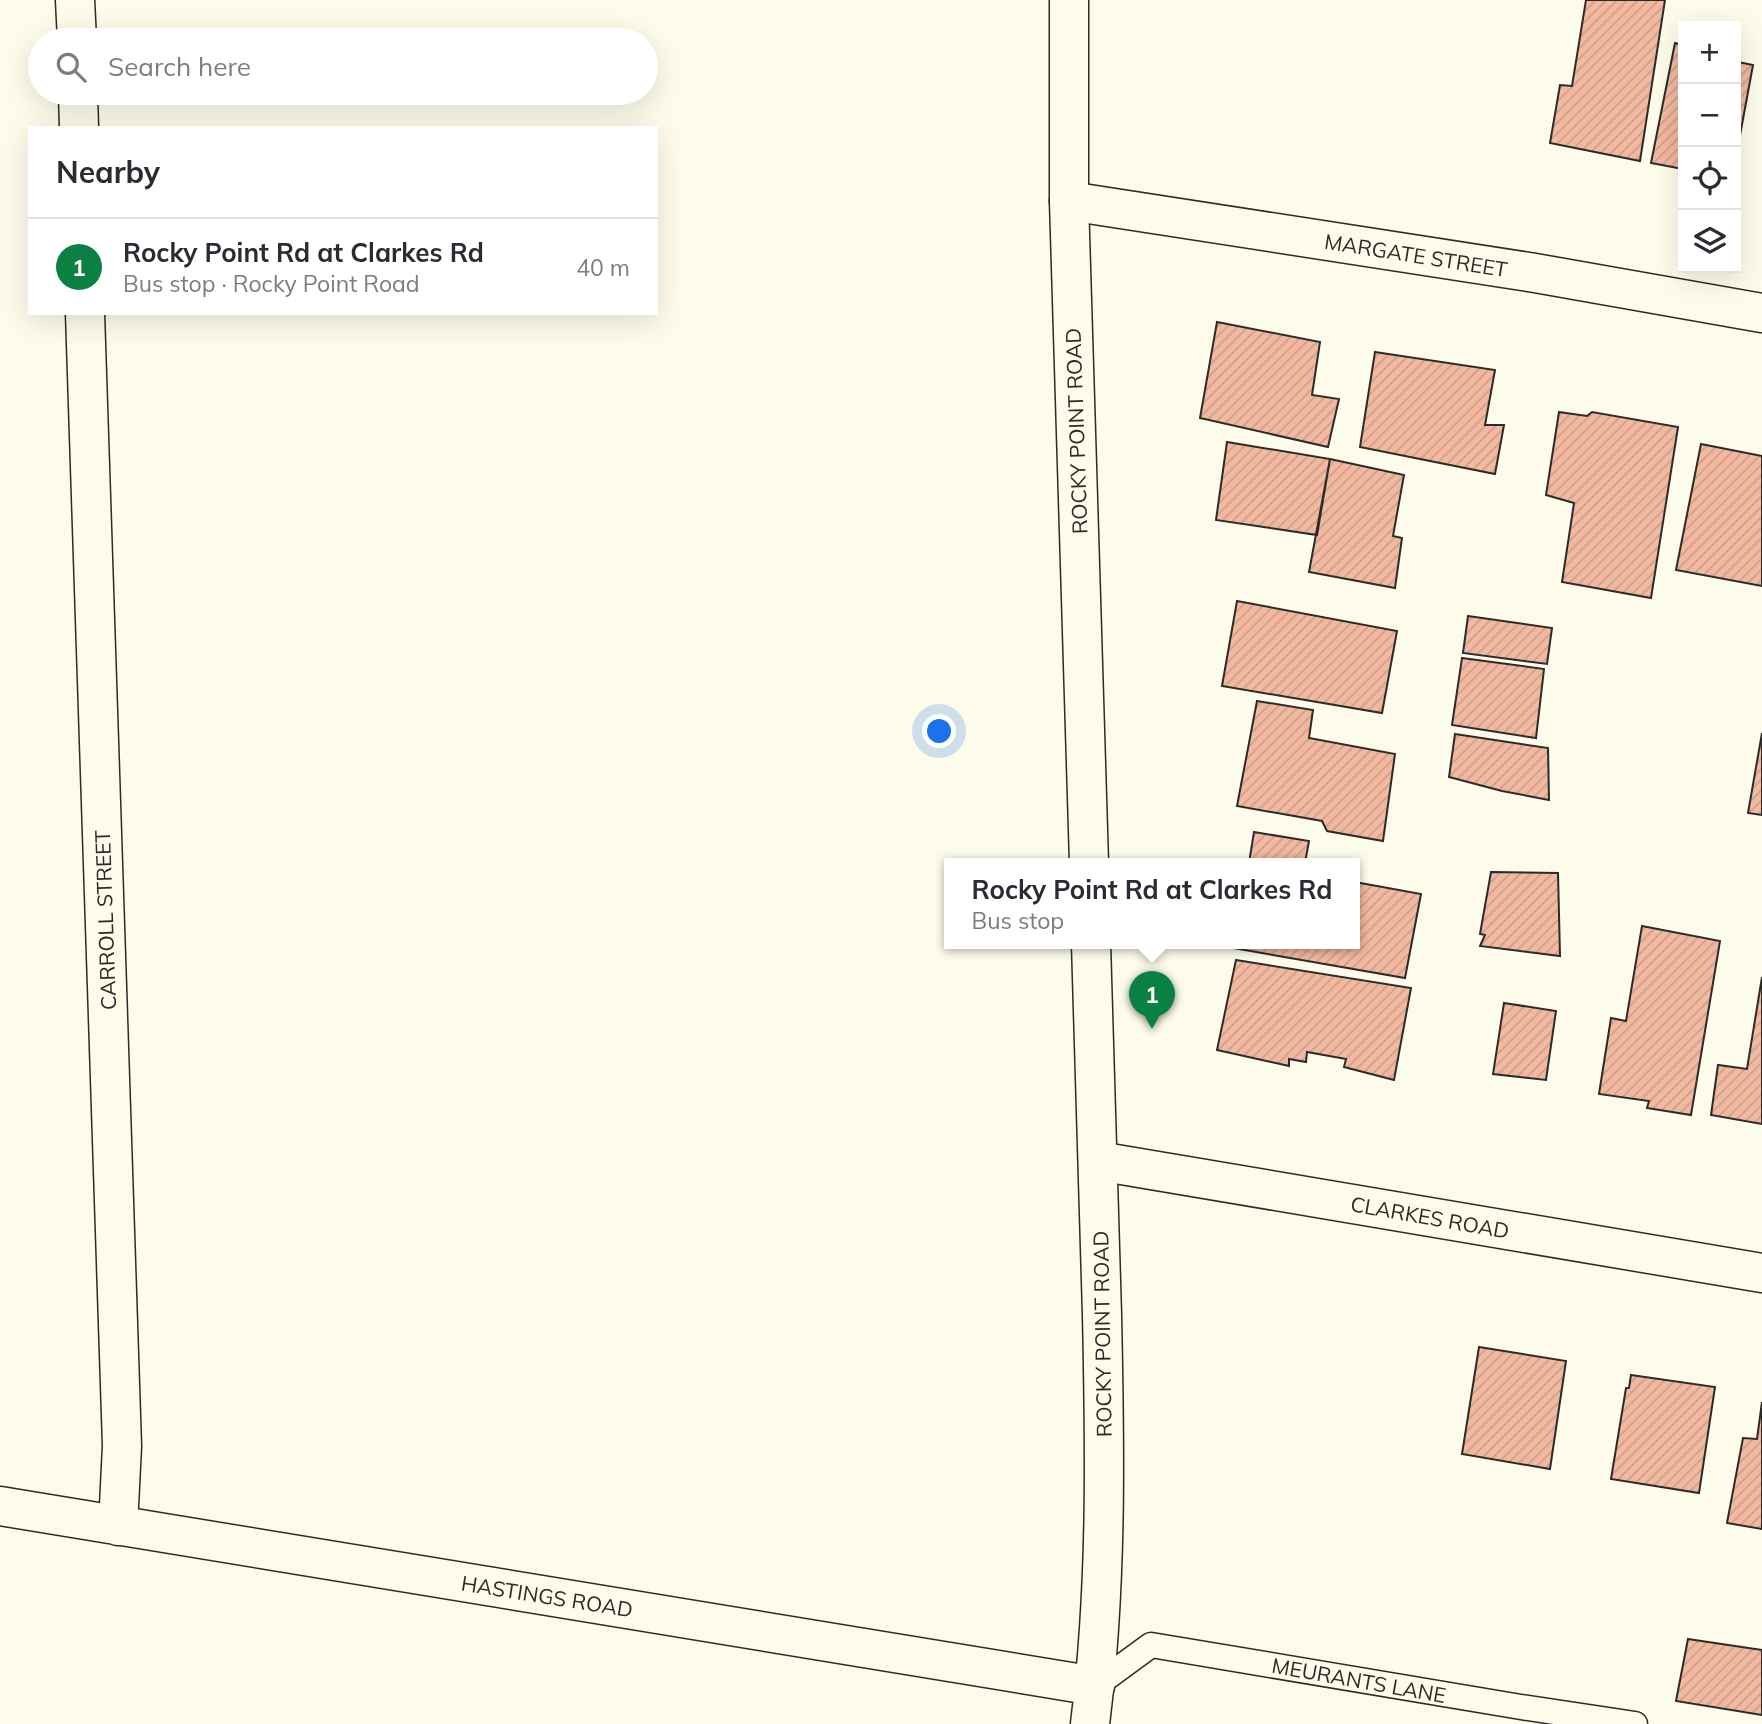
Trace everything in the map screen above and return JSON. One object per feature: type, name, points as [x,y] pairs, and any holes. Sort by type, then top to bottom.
[{"type":"street","points":[[75,0],[76,28]]},
{"type":"street","name":"ROCKY POINT ROAD","points":[[1069,0],[1069,201],[1089,858]]},
{"type":"street","points":[[78,105],[79,126]]},
{"type":"street","name":"MARGATE STREET","points":[[1069,201],[1535,273],[1762,313]]},
{"type":"street","name":"CARROLL STREET","points":[[85,315],[121,1432],[118,1526]]},
{"type":"street","name":"ROCKY POINT ROAD","points":[[1090,1724],[1104,1544],[1104,1415],[1091,949]]},
{"type":"street","name":"CLARKES ROAD","points":[[1098,1161],[1762,1273]]},
{"type":"street","name":"HASTINGS ROAD","points":[[0,1506],[1095,1686]]},
{"type":"lane","name":"MEURANTS LANE","points":[[1095,1686],[1152,1645],[1635,1724]]},
{"type":"building","points":[[1586,0],[1665,0],[1640,161],[1550,143],[1560,85],[1572,86]]},
{"type":"building","points":[[1675,43],[1678,44],[1678,168],[1651,163]]},
{"type":"building","points":[[1741,63],[1753,65],[1741,130]]},
{"type":"building","points":[[1217,322],[1320,342],[1312,395],[1339,399],[1328,447],[1200,418]]},
{"type":"building","points":[[1375,352],[1495,370],[1485,425],[1504,425],[1495,474],[1360,447]]},
{"type":"building","points":[[1559,412],[1587,416],[1592,412],[1678,427],[1651,598],[1562,582],[1574,503],[1546,495]]},
{"type":"building","points":[[1227,442],[1330,459],[1317,535],[1216,520]]},
{"type":"building","points":[[1701,444],[1762,456],[1762,586],[1676,570]]},
{"type":"building","points":[[1330,459],[1404,475],[1393,536],[1402,538],[1395,588],[1309,572]]},
{"type":"building","points":[[1237,601],[1397,631],[1382,713],[1222,686]]},
{"type":"building","points":[[1468,616],[1552,628],[1547,664],[1463,653]]},
{"type":"building","points":[[1462,658],[1544,669],[1536,738],[1452,725]]},
{"type":"building","points":[[1257,701],[1313,710],[1309,738],[1395,754],[1383,841],[1327,831],[1322,821],[1237,806]]},
{"type":"building","points":[[1762,733],[1762,815],[1748,813]]},
{"type":"building","points":[[1455,734],[1548,748],[1549,800],[1449,777]]},
{"type":"building","points":[[1254,832],[1309,841],[1306,858],[1250,858]]},
{"type":"building","points":[[1491,872],[1558,873],[1560,956],[1480,946],[1485,935],[1480,934]]},
{"type":"building","points":[[1360,883],[1421,894],[1405,978],[1239,949],[1360,949]]},
{"type":"building","points":[[1642,926],[1720,941],[1691,1115],[1647,1108],[1649,1101],[1599,1094],[1611,1018],[1626,1021]]},
{"type":"building","points":[[1236,960],[1411,988],[1394,1080],[1344,1067],[1346,1059],[1307,1052],[1306,1062],[1289,1059],[1289,1066],[1217,1050]]},
{"type":"building","points":[[1762,977],[1762,1124],[1711,1115],[1718,1065],[1747,1069]]},
{"type":"building","points":[[1504,1003],[1556,1011],[1546,1080],[1493,1074]]},
{"type":"building","points":[[1479,1347],[1566,1361],[1550,1469],[1462,1454]]},
{"type":"building","points":[[1631,1375],[1715,1387],[1699,1493],[1611,1479],[1626,1388],[1629,1388]]},
{"type":"building","points":[[1762,1402],[1762,1529],[1727,1523],[1743,1438],[1757,1439]]},
{"type":"building","points":[[1688,1639],[1762,1650],[1762,1715],[1676,1701]]},
{"type":"place","name":"Rocky Point Rd at Clarkes Rd","points":[[1152,1029]]}]
